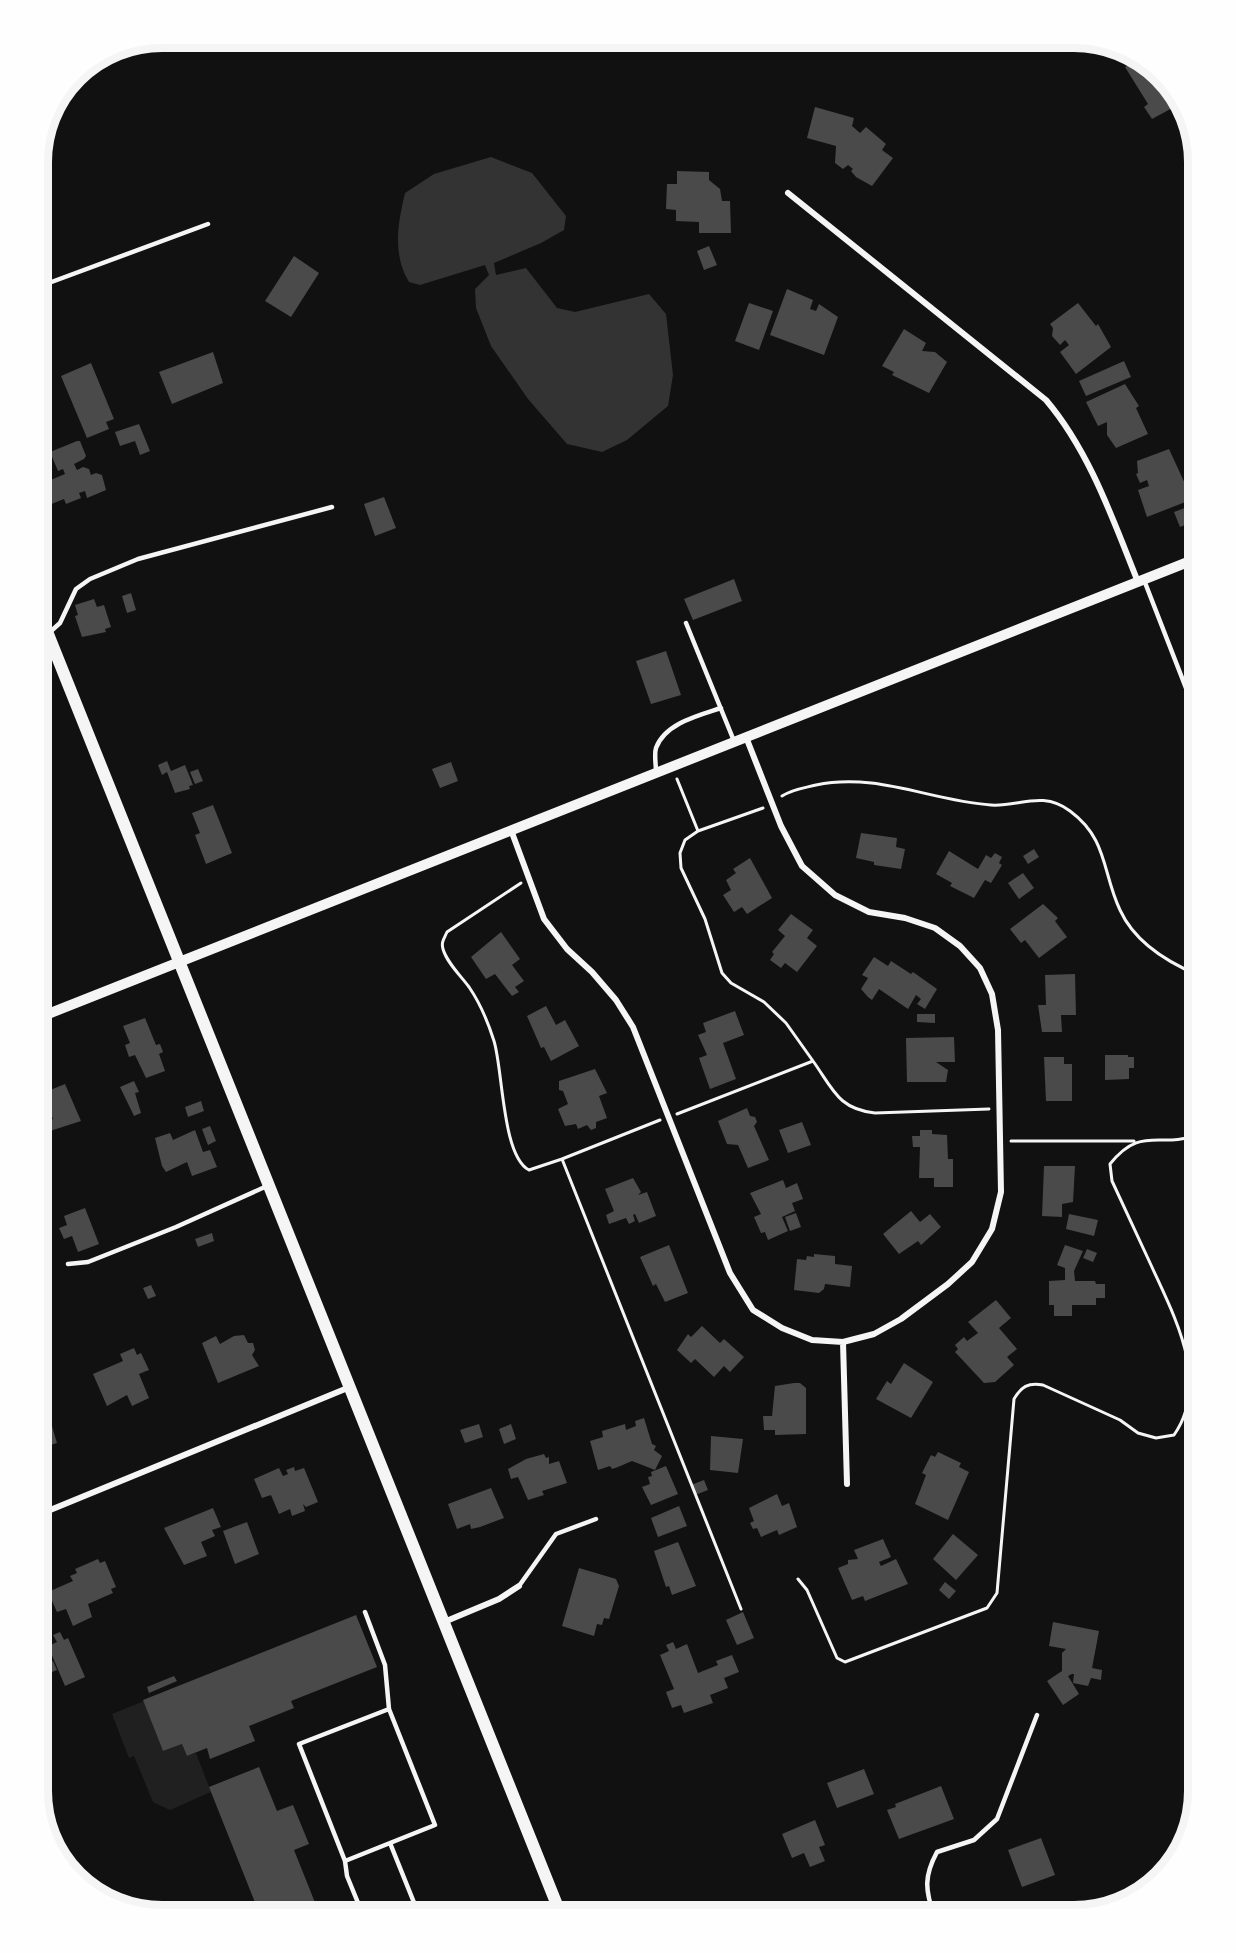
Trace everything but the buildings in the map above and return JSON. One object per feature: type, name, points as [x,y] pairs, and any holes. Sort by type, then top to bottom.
[{"type":"main road","points":[[48,635],[557,1905]]},
{"type":"street","points":[[788,194],[1046,400],[1065,426],[1094,478],[1141,581]]},
{"type":"street","points":[[48,1014],[1188,562]]},
{"type":"street","points":[[512,830],[544,919],[567,949],[592,972],[616,1000],[633,1028],[730,1273],[753,1310],[782,1328],[812,1340],[843,1342],[874,1334],[902,1319],[948,1284],[972,1262],[992,1228],[1002,1192],[998,1030],[994,1003],[980,968],[960,946],[935,928],[905,918],[869,912],[834,895],[802,866],[772,802],[746,736]]},
{"type":"street","points":[[843,1342],[848,1484]]},
{"type":"street","points":[[48,1511],[350,1387]]},
{"type":"street","points":[[444,1622],[499,1599],[519,1586]]},
{"type":"lane","points":[[48,283],[208,224]]},
{"type":"lane","points":[[48,632],[60,623],[76,589],[90,579],[138,559],[332,507]]},
{"type":"lane","points":[[1141,581],[1188,694]]},
{"type":"lane","points":[[686,623],[734,741]]},
{"type":"lane","points":[[656,772],[656,748],[664,737],[681,722],[721,708]]},
{"type":"lane","points":[[68,1264],[88,1262],[176,1227],[269,1185]]},
{"type":"lane","points":[[519,1586],[556,1534],[596,1519]]},
{"type":"lane","points":[[345,1861],[435,1825],[389,1708],[385,1665],[365,1612]]},
{"type":"lane","points":[[359,1905],[347,1876],[345,1861],[299,1744],[389,1708]]},
{"type":"lane","points":[[930,1905],[927,1898],[927,1871],[938,1852],[974,1840],[997,1819],[1037,1715]]},
{"type":"lane","points":[[390,1843],[415,1905]]},
{"type":"path","points":[[672,766],[698,831]]},
{"type":"path","points":[[1000,1109],[875,1113],[860,1111],[845,1105],[786,1023],[764,1002],[732,983],[722,973],[705,919],[681,868],[680,853],[685,840],[698,831],[759,810],[791,791],[829,782],[871,781],[993,806],[1024,800],[1047,800],[1069,810],[1096,837],[1120,911],[1142,941],[1171,964],[1188,971]]},
{"type":"path","points":[[530,879],[512,887],[447,932],[442,942],[444,952],[471,990],[490,1027],[499,1058],[508,1125],[515,1155],[523,1167],[529,1170],[562,1159],[646,1124],[669,1118],[813,1061]]},
{"type":"path","points":[[1000,1141],[1136,1141],[1188,1136]]},
{"type":"path","points":[[1136,1141],[1123,1148],[1110,1164],[1112,1180],[1178,1324],[1188,1361]]},
{"type":"path","points":[[562,1159],[741,1609]]},
{"type":"path","points":[[798,1579],[807,1590],[837,1658],[845,1662],[987,1608],[997,1593],[1014,1399],[1020,1388],[1032,1383],[1043,1385],[1120,1420],[1138,1433],[1156,1437],[1174,1435],[1184,1421],[1188,1404]]},
{"type":"shaded area","points":[[491,157],[532,173],[566,216],[564,230],[541,243],[494,263],[496,275],[526,268],[557,308],[575,312],[649,294],[666,314],[673,375],[668,406],[627,440],[602,452],[567,444],[528,399],[491,346],[476,308],[475,289],[489,275],[485,265],[420,285],[409,282],[404,271],[398,249],[398,238],[405,193],[434,174]]},
{"type":"shaded area","points":[[144,1701],[163,1751],[182,1744],[187,1756],[196,1753],[211,1792],[170,1810],[153,1802],[134,1756],[129,1758],[112,1714]]}]
